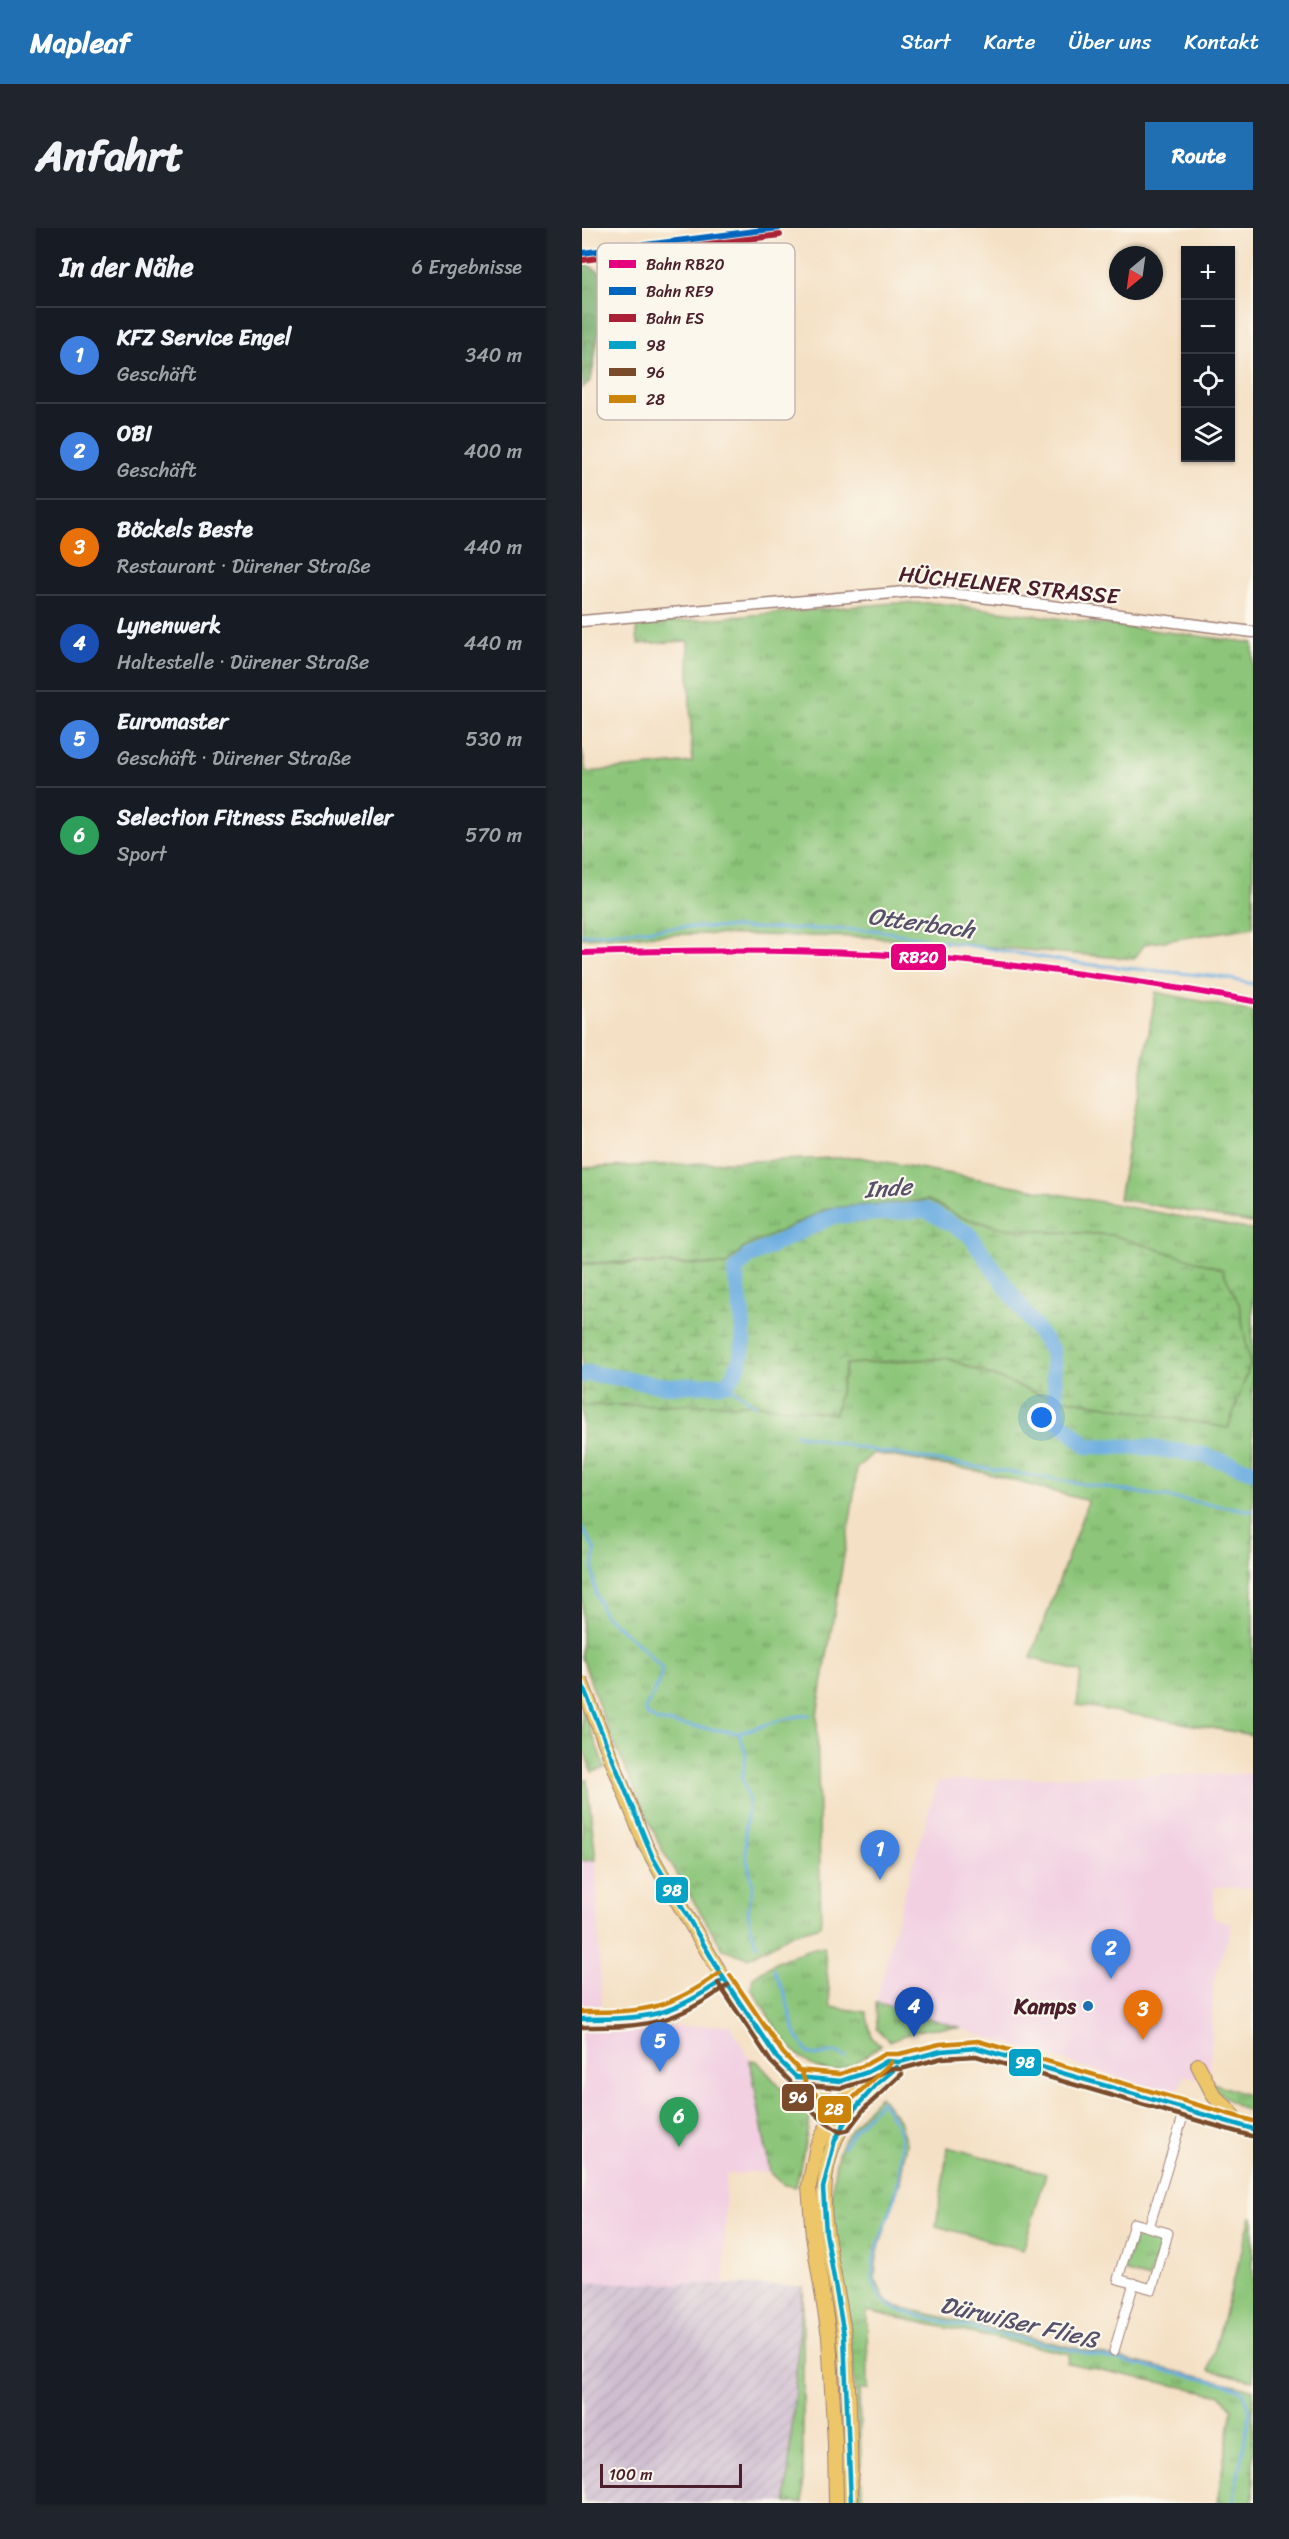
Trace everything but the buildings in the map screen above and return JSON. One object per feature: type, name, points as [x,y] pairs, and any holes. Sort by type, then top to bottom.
[{"type":"main road","points":[[582,1684],[645,1844],[724,1979],[777,2058],[795,2077],[801,2091],[846,2120]]},
{"type":"main road","points":[[795,2077],[837,2081],[867,2072],[887,2061],[900,2062],[941,2051],[977,2048],[1246,2127]]},
{"type":"main road","points":[[850,2503],[844,2335],[826,2233],[823,2188],[832,2150],[846,2120],[877,2084],[894,2071],[900,2062]]},
{"type":"main road","points":[[1198,2065],[1214,2096],[1246,2127]]},
{"type":"main road","points":[[836,2503],[829,2336],[813,2236],[808,2186],[817,2146],[833,2112],[867,2072]]},
{"type":"street","name":"HÜCHELNER STRASSE","points":[[582,621],[915,591],[973,596],[1253,632]]},
{"type":"street","points":[[582,2019],[651,2015],[668,2011],[680,2007],[724,1979]]},
{"type":"street","points":[[1149,2227],[1185,2110]]},
{"type":"street","points":[[1134,2223],[1149,2227],[1168,2233],[1152,2289],[1118,2279],[1134,2223]]},
{"type":"street","points":[[1114,2351],[1134,2283]]},
{"type":"shaded area","points":[[1253,1774],[1253,1888],[1214,1887],[1213,1917],[1233,1924],[1213,1982],[1210,2082],[1185,2075],[1179,2088],[1168,2093],[876,2002],[896,1922],[938,1781]]},
{"type":"shaded area","points":[[596,1860],[601,2006],[582,2006],[582,1861]]},
{"type":"shaded area","points":[[730,2025],[750,2060],[770,2172],[726,2174],[724,2285],[582,2282],[582,2029]]},
{"type":"shaded area","points":[[582,2282],[803,2286],[786,2503],[582,2503]]},
{"type":"green space","points":[[587,264],[597,270],[597,344],[591,380],[582,388],[582,265]]},
{"type":"green space","points":[[894,603],[937,603],[1253,643],[1253,927],[1145,944],[1134,959],[869,937],[690,934],[582,938],[582,749],[586,772],[692,762],[688,641],[638,644],[636,625]]},
{"type":"green space","points":[[1156,992],[1253,1012],[1253,1223],[1119,1199]]},
{"type":"green space","points":[[859,1157],[1253,1230],[1253,1735],[1077,1705],[1081,1672],[1031,1658],[1088,1501],[982,1472],[873,1453],[857,1468],[817,1715],[821,1926],[792,1934],[748,1958],[723,1949],[662,1850],[604,1720],[582,1657],[582,1402],[583,1405],[754,1404],[835,1414],[846,1364],[947,1358],[1039,1394],[1100,1404],[1112,1235],[1007,1229],[960,1217],[928,1200],[744,1248],[726,1265],[582,1263],[582,1168]]},
{"type":"green space","points":[[928,1200],[960,1217],[1007,1229],[1112,1235],[1222,1269],[1239,1304],[1250,1365],[1228,1428],[1039,1394],[947,1358],[846,1364],[835,1414],[754,1404],[582,1405],[582,1263],[726,1265],[744,1248],[829,1208]]},
{"type":"green space","points":[[582,1706],[605,1768],[592,1772],[582,1744]]},
{"type":"green space","points":[[587,1779],[596,1860],[582,1861],[582,1780]]},
{"type":"green space","points":[[824,1946],[831,2007],[866,2012],[872,2038],[881,2045],[850,2066],[830,2071],[815,2067],[789,2046],[751,1988],[753,1977],[770,1966],[795,1954]]},
{"type":"green space","points":[[876,2002],[961,2028],[924,2030],[889,2041],[877,2029]]},
{"type":"green space","points":[[750,2060],[757,2061],[787,2095],[807,2113],[810,2119],[796,2187],[784,2185],[770,2172]]},
{"type":"green space","points":[[1210,2082],[1253,2097],[1253,2112],[1229,2101]]},
{"type":"green space","points":[[880,2096],[899,2120],[906,2143],[900,2182],[877,2254],[875,2279],[885,2299],[894,2306],[1253,2389],[1253,2503],[1217,2503],[1232,2408],[1221,2395],[1067,2363],[1069,2354],[867,2311],[868,2389],[859,2389],[862,2503],[858,2503],[852,2356],[835,2245],[832,2199],[841,2146],[856,2123]]},
{"type":"green space","points":[[948,2147],[1046,2174],[1023,2250],[936,2226]]},
{"type":"green space","points":[[1251,2217],[1253,2217],[1253,2380],[1209,2370]]},
{"type":"green space","points":[[1136,2233],[1161,2241],[1149,2279],[1124,2272]]},
{"type":"green space","points":[[803,2286],[803,2503],[786,2503]]},
{"type":"waterway","name":"Otterbach","points":[[582,935],[684,927],[874,930],[1083,964],[1221,977],[1253,984]]},
{"type":"waterway","name":"Inde","points":[[582,1375],[589,1373],[667,1386],[726,1384],[735,1372],[743,1345],[742,1315],[735,1271],[748,1257],[833,1216],[926,1210],[969,1234],[1052,1351],[1058,1420],[1087,1446],[1143,1447],[1204,1455],[1253,1471]]},
{"type":"waterway","points":[[726,1384],[755,1405]]},
{"type":"waterway","points":[[795,1434],[876,1451],[1253,1511]]},
{"type":"waterway","points":[[582,1527],[595,1550],[593,1571],[596,1595],[604,1615],[644,1649],[662,1669],[660,1681],[645,1709],[647,1715],[657,1721],[739,1733],[746,1755],[742,1778],[749,1802],[745,1829],[746,1856],[753,1885],[748,1911],[751,1930],[757,1945]]},
{"type":"waterway","points":[[739,1733],[810,1715]]},
{"type":"waterway","points":[[774,1970],[785,1995],[796,2035],[808,2053],[815,2056],[836,2052],[845,2057]]},
{"type":"waterway","name":"Dürwißer Fließ","points":[[843,2147],[855,2129],[881,2101],[897,2126],[901,2142],[896,2191],[874,2257],[873,2270],[874,2283],[879,2295],[892,2307],[919,2316],[1226,2384],[1243,2391],[1250,2411],[1233,2503]]},
{"type":"rail line","name":"RE9","points":[[661,243],[779,228]]},
{"type":"rail line","name":"ES","points":[[717,243],[780,235]]},
{"type":"rail line","name":"RE9","points":[[582,253],[597,251]]},
{"type":"rail line","name":"ES","points":[[583,260],[597,258]]},
{"type":"rail line","name":"RB20","points":[[582,953],[750,950],[919,957],[1086,974],[1253,1001]]},
{"type":"transit line","name":"98","points":[[582,1684],[653,1858],[724,1979],[777,2058],[796,2077]]},
{"type":"transit line","name":"28","points":[[582,2012],[622,2011],[670,2002],[720,1973]]},
{"type":"transit line","name":"28","points":[[730,1975],[783,2053],[802,2073],[807,2087],[841,2115],[852,2099],[892,2062]]},
{"type":"transit line","name":"98","points":[[582,2019],[624,2018],[657,2013],[688,2001],[724,1979]]},
{"type":"transit line","name":"96","points":[[718,1983],[771,2062],[790,2081],[795,2095],[826,2123],[840,2132],[848,2130],[864,2109],[902,2074]]},
{"type":"transit line","name":"96","points":[[582,2027],[625,2026],[660,2021],[692,2008],[728,1985]]},
{"type":"transit line","name":"28","points":[[797,2070],[840,2074],[865,2065],[885,2054],[899,2054],[940,2044],[978,2041],[1253,2121]]},
{"type":"transit line","name":"98","points":[[796,2077],[841,2081],[868,2072],[887,2061],[900,2062],[941,2051],[977,2048],[1253,2129]]},
{"type":"transit line","name":"96","points":[[795,2084],[842,2088],[871,2079],[889,2069],[901,2069],[942,2058],[976,2056],[1251,2136]]},
{"type":"transit line","name":"98","points":[[851,2503],[844,2335],[826,2233],[823,2188],[835,2140],[849,2115],[877,2084],[897,2067]]},
{"type":"place","name":"KFZ Service Engel","points":[[880,1880]]},
{"type":"place","name":"OBI","points":[[1111,1979]]},
{"type":"place","name":"Kamps","points":[[1088,2006]]},
{"type":"place","name":"Lynenwerk","points":[[914,2037]]},
{"type":"place","name":"Böckels Beste","points":[[1143,2040]]},
{"type":"place","name":"Euromaster","points":[[660,2072]]},
{"type":"place","name":"Selection Fitness Eschweiler","points":[[679,2147]]}]
